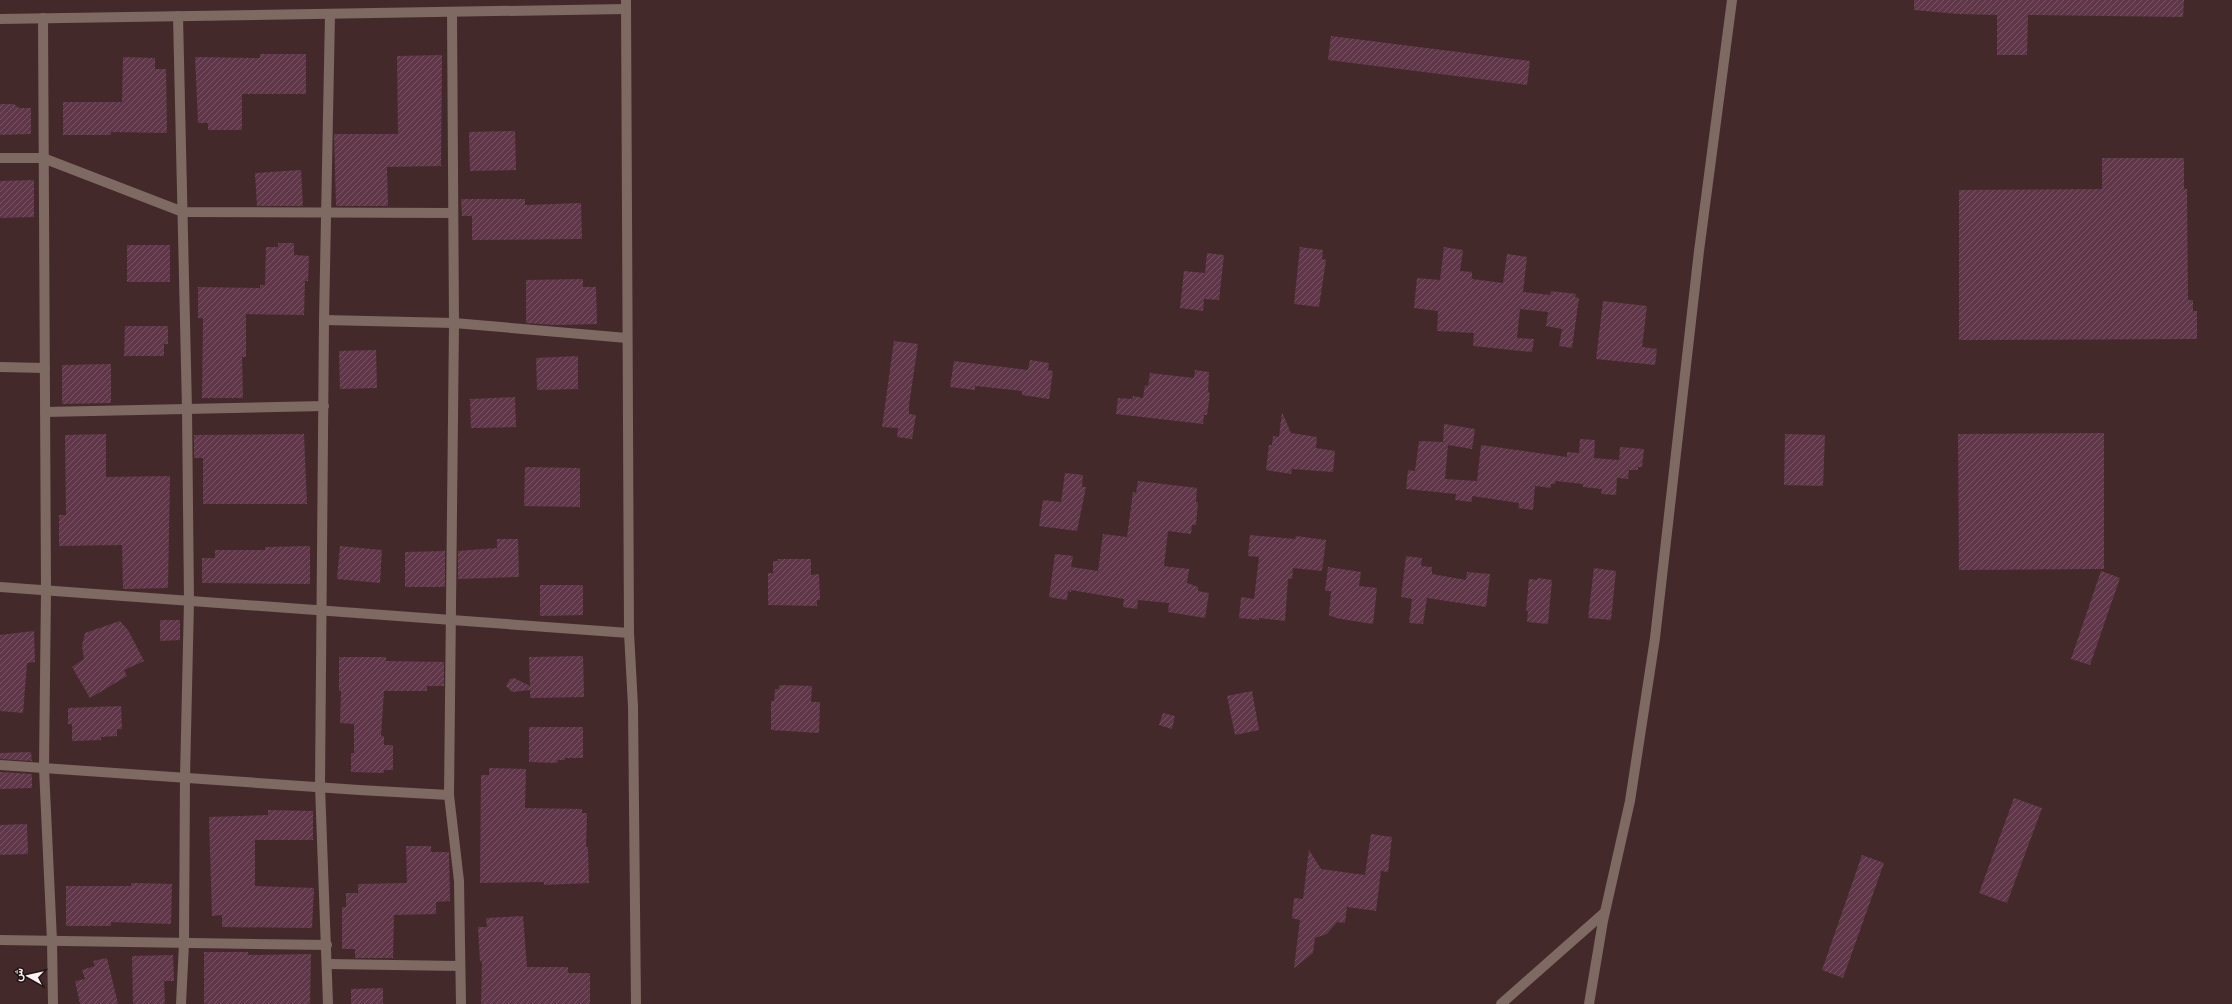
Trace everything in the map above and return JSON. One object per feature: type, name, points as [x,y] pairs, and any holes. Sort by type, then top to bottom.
[{"type":"street","points":[[1589,1004],[1604,913],[1630,801],[1655,638],[1699,251],[1732,0]]},
{"type":"street","points":[[0,19],[452,12],[626,5],[629,634],[633,706],[636,1004]]},
{"type":"street","points":[[452,12],[454,323],[450,795],[459,881],[461,1004]]},
{"type":"street","points":[[328,1004],[328,964],[320,786],[324,320],[330,14]]},
{"type":"street","points":[[178,16],[187,409],[189,601],[185,777],[184,943],[181,1004]]},
{"type":"street","points":[[43,18],[46,590],[44,768],[52,941],[53,1004]]},
{"type":"street","points":[[0,158],[43,158],[182,212],[453,213]]},
{"type":"street","points":[[324,320],[454,323],[627,338]]},
{"type":"street","points":[[0,367],[45,368]]},
{"type":"street","points":[[45,412],[324,406]]},
{"type":"street","points":[[0,587],[629,634]]},
{"type":"street","points":[[0,765],[450,795]]},
{"type":"street","points":[[1501,1004],[1604,913]]},
{"type":"street","points":[[0,940],[327,945]]},
{"type":"street","points":[[328,964],[460,966]]},
{"type":"building","points":[[1914,0],[2184,0],[2183,17],[2028,15],[2027,55],[1997,55],[1997,15],[1958,14],[1914,10]]},
{"type":"building","points":[[1331,36],[1530,61],[1527,85],[1328,60]]},
{"type":"building","points":[[260,54],[306,54],[306,94],[242,94],[242,130],[208,130],[208,123],[198,123],[195,57],[260,58]]},
{"type":"building","points":[[442,55],[441,166],[387,167],[388,206],[336,206],[334,134],[398,134],[397,56]]},
{"type":"building","points":[[123,57],[155,58],[155,69],[166,69],[167,133],[111,132],[111,135],[63,135],[63,102],[122,102]]},
{"type":"building","points":[[0,104],[14,104],[19,108],[31,108],[31,134],[0,135]]},
{"type":"building","points":[[515,131],[516,170],[470,171],[469,132]]},
{"type":"building","points":[[2102,158],[2184,158],[2184,189],[2187,189],[2188,300],[2193,300],[2193,311],[2197,311],[2197,339],[1959,340],[1959,190],[2102,189]]},
{"type":"building","points":[[301,170],[303,206],[257,206],[255,173]]},
{"type":"building","points":[[34,180],[34,217],[0,218],[0,181]]},
{"type":"building","points":[[461,199],[525,199],[525,205],[581,203],[582,239],[472,240],[472,216],[462,216]]},
{"type":"building","points":[[278,243],[294,243],[294,255],[309,256],[308,281],[305,281],[304,315],[246,314],[246,357],[242,357],[243,398],[202,398],[203,318],[198,318],[198,287],[260,288],[260,285],[265,285],[266,247],[278,247]]},
{"type":"building","points":[[127,245],[170,245],[170,282],[127,282]]},
{"type":"building","points":[[1300,247],[1323,250],[1322,259],[1326,260],[1319,307],[1294,304]]},
{"type":"building","points":[[1444,247],[1463,250],[1460,271],[1472,272],[1472,279],[1503,283],[1507,254],[1527,257],[1523,292],[1550,295],[1551,291],[1576,294],[1575,297],[1579,298],[1572,348],[1559,346],[1562,329],[1546,326],[1548,312],[1520,309],[1517,338],[1534,339],[1532,352],[1473,346],[1474,333],[1437,331],[1438,311],[1414,308],[1417,278],[1440,280]]},
{"type":"building","points":[[1207,253],[1224,255],[1219,300],[1204,299],[1203,311],[1180,308],[1184,271],[1205,273]]},
{"type":"building","points":[[583,279],[583,287],[596,287],[597,324],[555,325],[526,323],[526,280]]},
{"type":"building","points":[[1603,301],[1647,306],[1642,347],[1657,349],[1655,365],[1596,359]]},
{"type":"building","points":[[125,326],[168,326],[168,344],[164,344],[164,356],[124,356]]},
{"type":"building","points":[[894,341],[918,344],[909,405],[909,414],[916,415],[912,439],[897,437],[898,428],[882,427]]},
{"type":"building","points":[[376,350],[377,388],[340,389],[339,351]]},
{"type":"building","points":[[578,356],[578,389],[537,390],[536,358]]},
{"type":"building","points":[[1030,360],[1049,363],[1048,370],[1053,371],[1049,399],[1022,395],[1022,391],[975,386],[975,390],[950,387],[954,361],[1028,370]]},
{"type":"building","points":[[111,364],[111,403],[62,404],[62,365]]},
{"type":"building","points":[[1195,370],[1209,372],[1208,392],[1210,393],[1207,415],[1204,415],[1203,424],[1116,414],[1118,398],[1132,399],[1133,396],[1143,398],[1145,385],[1148,386],[1150,373],[1194,378]]},
{"type":"building","points":[[515,397],[516,427],[471,428],[470,399]]},
{"type":"building","points":[[1282,412],[1291,433],[1317,437],[1316,448],[1335,451],[1333,472],[1292,469],[1291,474],[1266,470],[1269,445],[1272,445],[1273,436],[1279,437]]},
{"type":"building","points":[[1444,424],[1475,429],[1472,449],[1448,445],[1445,479],[1477,481],[1481,445],[1567,457],[1567,452],[1579,453],[1580,439],[1595,440],[1594,458],[1619,460],[1620,447],[1644,449],[1642,467],[1638,467],[1638,470],[1629,470],[1628,479],[1617,478],[1616,495],[1601,494],[1602,489],[1583,487],[1583,484],[1556,481],[1555,484],[1551,484],[1551,488],[1535,486],[1533,510],[1518,508],[1519,503],[1472,496],[1472,502],[1455,500],[1456,494],[1406,489],[1408,470],[1415,471],[1419,441],[1443,442]]},
{"type":"building","points":[[2104,433],[2104,569],[1959,570],[1958,434]]},
{"type":"building","points":[[106,434],[106,477],[170,476],[168,588],[123,589],[122,545],[59,546],[59,515],[66,515],[65,435]]},
{"type":"building","points":[[304,434],[307,504],[203,504],[203,458],[194,458],[194,435]]},
{"type":"building","points":[[1785,434],[1825,435],[1823,486],[1784,485]]},
{"type":"building","points":[[525,467],[580,468],[580,507],[524,506]]},
{"type":"building","points":[[1065,473],[1083,475],[1082,487],[1086,487],[1077,531],[1039,526],[1043,500],[1061,502]]},
{"type":"building","points":[[1138,481],[1197,488],[1196,502],[1198,502],[1196,525],[1192,525],[1191,534],[1168,531],[1164,566],[1189,569],[1187,583],[1198,587],[1198,591],[1209,593],[1205,618],[1168,612],[1169,603],[1138,600],[1137,609],[1123,607],[1124,599],[1071,590],[1071,592],[1068,591],[1067,600],[1049,597],[1055,554],[1073,556],[1071,567],[1098,571],[1103,534],[1127,537],[1133,492],[1136,493]]},
{"type":"building","points":[[1250,535],[1295,539],[1296,536],[1326,540],[1322,571],[1293,568],[1292,579],[1288,579],[1285,621],[1259,618],[1259,620],[1239,618],[1241,597],[1254,599],[1259,557],[1248,556]]},
{"type":"building","points":[[497,539],[518,539],[519,577],[458,579],[458,551],[497,548]]},
{"type":"building","points":[[310,546],[310,584],[202,583],[202,558],[215,558],[215,550],[265,550],[265,547]]},
{"type":"building","points":[[340,546],[382,550],[380,583],[337,579]]},
{"type":"building","points":[[445,551],[445,587],[405,587],[405,552]]},
{"type":"building","points":[[1406,556],[1422,558],[1421,566],[1432,567],[1432,574],[1466,580],[1467,572],[1490,574],[1486,607],[1427,598],[1423,624],[1409,623],[1412,599],[1401,597]]},
{"type":"building","points":[[778,559],[811,559],[811,575],[819,574],[820,600],[817,600],[817,606],[768,605],[768,573],[773,573],[773,561],[778,561]]},
{"type":"building","points":[[1328,567],[1361,572],[1359,586],[1377,588],[1373,624],[1329,616],[1331,591],[1325,591]]},
{"type":"building","points":[[1594,568],[1616,571],[1611,620],[1588,618]]},
{"type":"building","points":[[2101,571],[2120,578],[2090,665],[2071,659]]},
{"type":"building","points":[[1538,578],[1552,580],[1548,624],[1527,622],[1528,611],[1526,611],[1529,579],[1537,580]]},
{"type":"building","points":[[540,585],[583,585],[583,615],[540,616]]},
{"type":"building","points":[[160,620],[180,620],[180,640],[160,641]]},
{"type":"building","points":[[120,621],[128,630],[144,661],[124,670],[127,676],[90,698],[72,667],[84,659],[82,646],[85,633]]},
{"type":"building","points":[[34,631],[35,662],[27,663],[23,713],[0,711],[0,635]]},
{"type":"building","points":[[583,656],[584,697],[530,698],[530,690],[512,692],[506,686],[510,679],[514,678],[530,686],[529,657]]},
{"type":"building","points":[[339,657],[386,657],[386,661],[444,662],[444,686],[427,686],[427,691],[384,691],[381,736],[384,736],[384,745],[393,745],[393,770],[384,770],[384,773],[351,772],[351,753],[354,753],[354,724],[340,723],[341,691],[339,691]]},
{"type":"building","points":[[779,685],[812,686],[811,702],[820,702],[819,733],[771,730],[771,701],[774,701],[775,689],[779,689]]},
{"type":"building","points":[[1252,691],[1259,730],[1235,735],[1227,696]]},
{"type":"building","points":[[121,706],[122,729],[117,729],[117,736],[101,737],[101,740],[72,741],[72,724],[68,724],[68,708]]},
{"type":"building","points":[[1163,713],[1175,716],[1172,729],[1159,725]]},
{"type":"building","points":[[529,727],[583,727],[583,758],[565,758],[565,760],[558,760],[557,763],[529,762]]},
{"type":"building","points":[[31,752],[32,761],[0,759],[0,753]]},
{"type":"building","points":[[489,768],[526,769],[525,808],[582,809],[582,813],[587,813],[586,847],[588,847],[589,883],[544,885],[544,882],[480,883],[481,775],[489,775]]},
{"type":"building","points":[[0,772],[32,774],[32,788],[0,789]]},
{"type":"building","points":[[2014,798],[2042,808],[2007,903],[1979,893]]},
{"type":"building","points":[[268,810],[313,811],[313,840],[255,840],[255,886],[314,888],[312,928],[222,927],[222,915],[212,916],[209,817],[268,815]]},
{"type":"building","points":[[27,824],[28,854],[0,855],[0,825]]},
{"type":"building","points":[[1371,834],[1392,837],[1388,872],[1381,871],[1376,911],[1347,907],[1345,923],[1337,922],[1327,934],[1315,938],[1313,953],[1294,968],[1300,920],[1292,918],[1294,898],[1303,899],[1309,850],[1321,869],[1365,875]]},
{"type":"building","points":[[406,846],[431,846],[431,852],[449,852],[450,901],[436,902],[436,914],[394,915],[393,958],[355,958],[355,949],[342,949],[342,907],[346,907],[346,893],[358,893],[358,884],[407,883]]},
{"type":"building","points":[[1862,855],[1884,863],[1843,978],[1822,970]]},
{"type":"building","points":[[131,883],[172,884],[171,924],[111,922],[111,926],[66,926],[66,886],[131,886]]},
{"type":"building","points":[[523,916],[527,967],[568,967],[568,973],[590,973],[590,1004],[481,1004],[482,961],[480,962],[478,927],[487,927],[486,918]]},
{"type":"building","points":[[204,952],[248,952],[248,955],[311,954],[310,1004],[204,1004]]},
{"type":"building","points":[[173,955],[174,981],[164,981],[165,1004],[133,1004],[132,956]]},
{"type":"building","points":[[107,958],[118,1004],[80,1004],[75,981],[85,979],[82,970],[95,966],[93,961]]},
{"type":"building","points":[[383,988],[383,1004],[351,1004],[351,989]]}]
